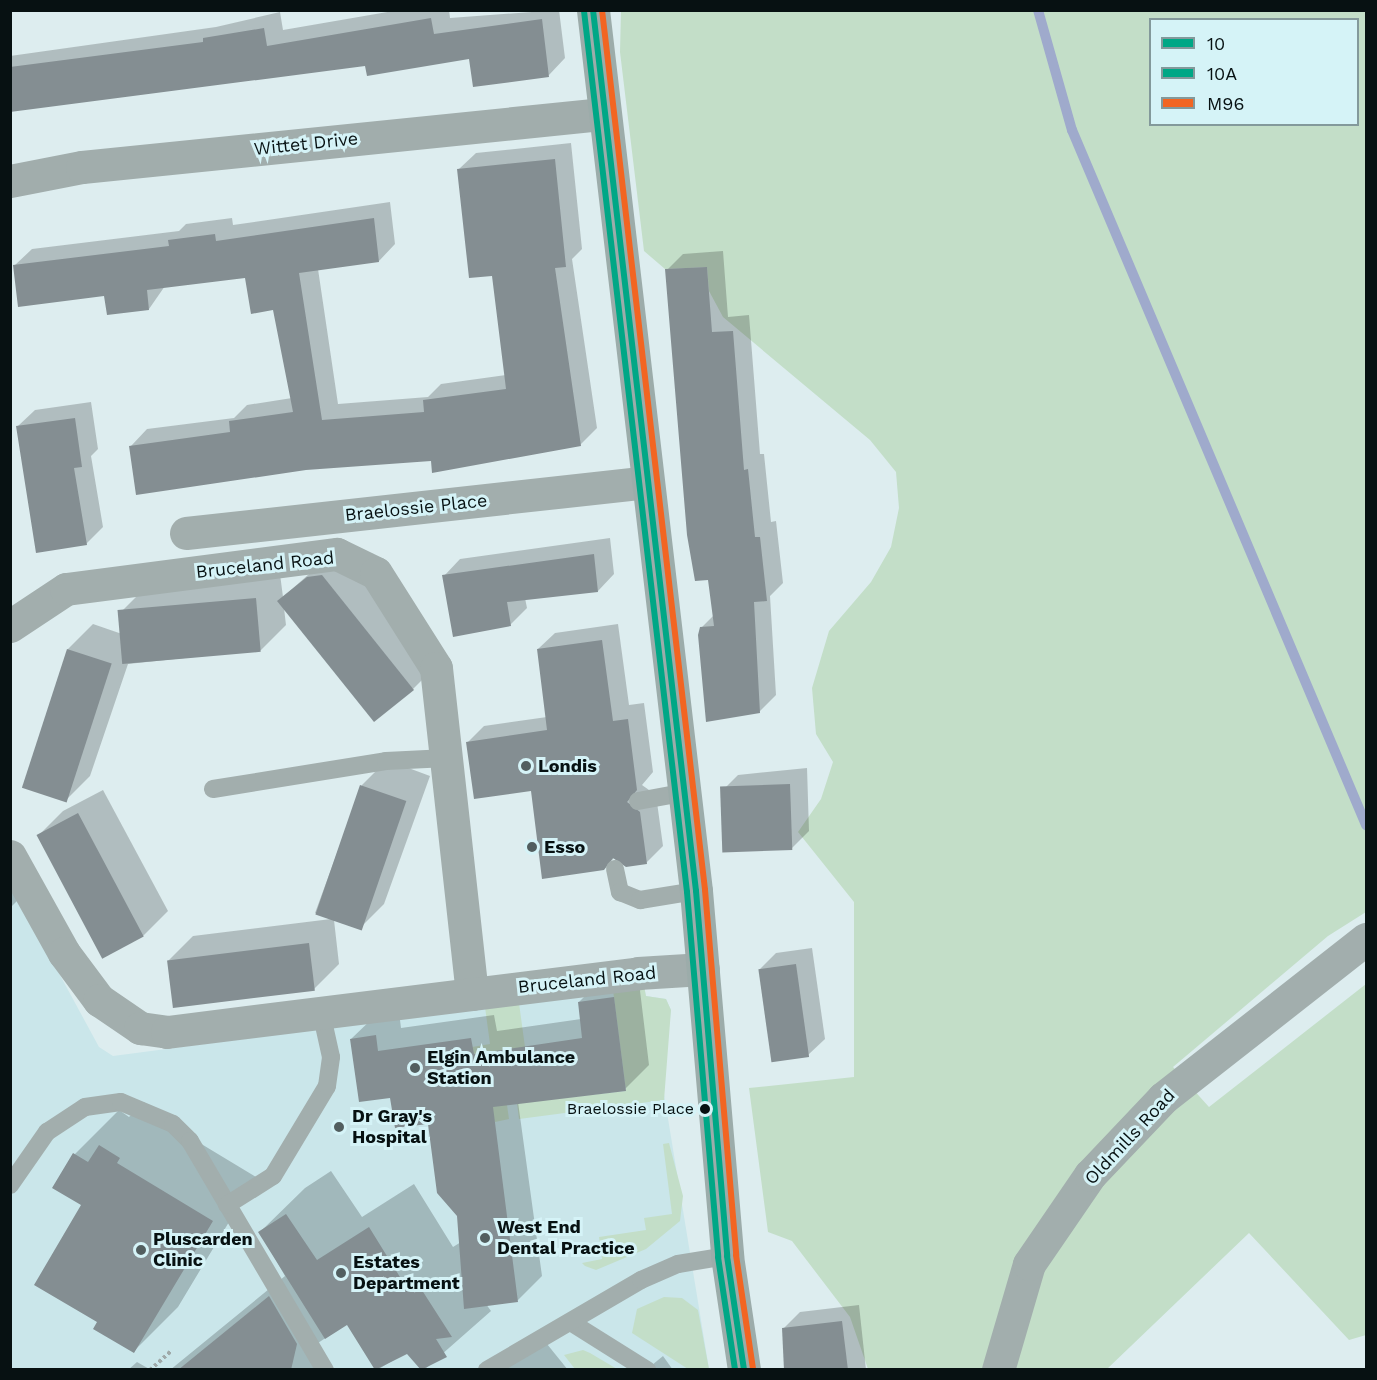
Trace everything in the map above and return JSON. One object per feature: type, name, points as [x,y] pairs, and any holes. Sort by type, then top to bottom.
[{"type":"highway","points":[[593,10],[645,482],[696,891],[727,1256],[744,1370]]},
{"type":"street","name":"Wittet Drive","points":[[10,180],[82,167],[603,114]]},
{"type":"street","name":"Braelossie Place","points":[[186,533],[645,482]]},
{"type":"street","name":"Bruceland Road","points":[[10,626],[66,589],[337,554],[376,573],[436,668],[471,993]]},
{"type":"street","name":"Bruceland Road","points":[[10,856],[79,977],[99,1000],[140,1028],[167,1032],[471,993],[703,969]]},
{"type":"street","name":"Oldmills Road","points":[[998,1370],[1029,1264],[1090,1175],[1163,1098],[1366,939]]},
{"type":"lane","points":[[213,789],[386,762],[447,758]]},
{"type":"lane","points":[[638,801],[682,793]]},
{"type":"lane","points":[[615,869],[620,892],[640,900],[696,891]]},
{"type":"lane","points":[[227,1205],[273,1176],[327,1086],[331,1057],[321,1012]]},
{"type":"lane","points":[[10,1185],[58,1122],[85,1107],[121,1102],[181,1132],[325,1370]]},
{"type":"lane","points":[[487,1370],[678,1264],[727,1256]]},
{"type":"lane","points":[[572,1323],[646,1370]]},
{"type":"path","points":[[150,1370],[171,1352]]},
{"type":"shaded area","name":"Dr Gray's Hospital","points":[[10,883],[99,1047],[113,1056],[644,986],[646,996],[666,999],[671,1010],[662,1082],[709,1369],[11,1369]]},
{"type":"green space","points":[[621,11],[1366,11],[1366,912],[1328,936],[1173,1067],[1209,1107],[1366,984],[1366,1335],[1349,1340],[1249,1233],[1107,1369],[868,1369],[850,1317],[792,1241],[768,1232],[749,1088],[854,1077],[854,902],[798,832],[821,799],[833,762],[816,734],[812,688],[829,631],[871,582],[891,547],[899,508],[896,472],[870,440],[723,317],[709,291],[707,267],[665,269],[644,251],[620,52]]},
{"type":"green space","points":[[644,986],[646,996],[666,999],[671,1010],[664,1100],[519,1119],[517,1103],[626,1091],[613,990]]},
{"type":"green space","points":[[519,1003],[525,1047],[505,1091],[509,1119],[495,1122],[478,1086],[472,1047],[490,1044],[485,1007]]},
{"type":"green space","points":[[669,1143],[683,1196],[680,1221],[646,1249],[596,1270],[585,1266],[582,1263],[602,1259],[599,1237],[646,1230],[644,1218],[672,1214],[663,1144]]},
{"type":"green space","points":[[664,1297],[682,1298],[698,1310],[709,1369],[688,1369],[632,1333],[637,1309]]},
{"type":"green space","points":[[583,1350],[617,1369],[575,1369],[564,1355]]},
{"type":"building","points":[[431,18],[434,34],[542,19],[549,77],[473,87],[469,59],[367,76],[365,66],[10,112],[10,67],[203,42],[203,38],[264,28],[267,46]]},
{"type":"building","points":[[555,159],[566,267],[555,268],[581,446],[432,473],[431,461],[306,470],[136,495],[129,446],[230,432],[229,421],[293,412],[273,310],[251,314],[245,278],[147,290],[149,310],[107,315],[104,296],[18,307],[13,265],[169,246],[168,240],[215,234],[216,241],[374,218],[379,262],[299,273],[322,420],[424,412],[423,400],[506,389],[492,276],[469,278],[457,169]]},
{"type":"building","points":[[707,267],[712,332],[733,331],[744,470],[748,469],[755,537],[760,537],[767,601],[754,602],[760,713],[706,722],[698,635],[700,627],[714,626],[708,580],[695,581],[687,535],[665,269]]},
{"type":"building","points":[[75,418],[82,467],[74,468],[87,545],[36,553],[16,426]]},
{"type":"building","points":[[594,554],[598,592],[507,602],[511,626],[453,637],[442,575]]},
{"type":"building","points":[[322,575],[414,690],[374,722],[277,601],[307,577]]},
{"type":"building","points":[[256,598],[261,652],[122,664],[118,610]]},
{"type":"building","points":[[602,640],[613,721],[628,719],[637,790],[627,802],[640,812],[647,864],[626,867],[613,858],[604,870],[542,879],[531,791],[474,799],[466,742],[547,730],[537,649]]},
{"type":"building","points":[[67,649],[112,664],[67,802],[22,788]]},
{"type":"building","points":[[790,784],[792,850],[722,852],[720,786]]},
{"type":"building","points":[[360,785],[406,801],[362,930],[315,915]]},
{"type":"building","points":[[78,813],[144,937],[102,959],[37,835]]},
{"type":"building","points":[[309,943],[315,991],[173,1008],[167,960]]},
{"type":"building","points":[[796,964],[809,1057],[771,1062],[758,969]]},
{"type":"building","points":[[614,997],[626,1091],[493,1107],[518,1302],[464,1309],[457,1216],[437,1193],[428,1124],[395,1128],[390,1098],[359,1102],[350,1039],[376,1035],[378,1051],[471,1038],[474,1054],[582,1038],[578,1002]]},
{"type":"building","name":"Pluscarden Clinic","points":[[99,1145],[120,1158],[117,1163],[213,1221],[134,1353],[93,1329],[97,1322],[34,1285],[81,1205],[52,1188],[73,1153],[88,1162]]},
{"type":"building","points":[[286,1214],[317,1260],[369,1227],[408,1290],[418,1284],[452,1337],[436,1339],[447,1357],[421,1370],[407,1354],[375,1370],[347,1325],[325,1339],[258,1232]]},
{"type":"building","points":[[269,1296],[297,1344],[291,1370],[178,1370]]},
{"type":"building","points":[[842,1321],[848,1370],[784,1370],[782,1328]]},
{"type":"waterway","points":[[1038,10],[1072,130],[1366,825]]},
{"type":"transit line","name":"10","points":[[593,10],[696,891],[727,1256],[744,1370]]},
{"type":"transit line","name":"M96","points":[[602,10],[705,890],[736,1255],[753,1369]]},
{"type":"transit line","name":"10A","points":[[584,11],[687,892],[718,1257],[735,1370]]},
{"type":"place","name":"Londis","points":[[526,766]]},
{"type":"place","name":"Esso","points":[[532,847]]},
{"type":"place","name":"Elgin Ambulance Station","points":[[415,1068]]},
{"type":"place","name":"Braelossie Place","points":[[705,1109]]},
{"type":"place","name":"Dr Gray's Hospital","points":[[339,1127]]},
{"type":"place","name":"West End Dental Practice","points":[[485,1238]]},
{"type":"place","name":"Pluscarden Clinic","points":[[141,1250]]},
{"type":"place","name":"Estates Department","points":[[341,1273]]}]
